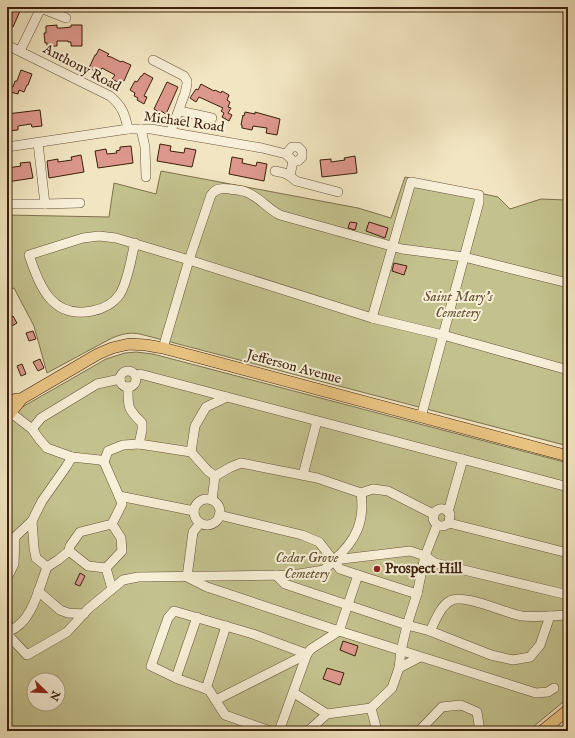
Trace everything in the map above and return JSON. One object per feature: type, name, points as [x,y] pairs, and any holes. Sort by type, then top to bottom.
[{"type":"main road","name":"Jefferson Avenue","points":[[8,411],[16,399],[21,399],[98,354],[112,348],[128,344],[146,345],[163,348],[568,456]]},
{"type":"main road","points":[[542,731],[568,710]]},
{"type":"street","points":[[20,51],[40,7],[66,18]]},
{"type":"street","name":"Anthony Road","points":[[7,45],[110,96],[119,104],[125,115],[128,129]]},
{"type":"street","points":[[153,60],[184,76],[188,84],[171,131]]},
{"type":"street","points":[[179,111],[212,118]]},
{"type":"street","points":[[141,128],[145,147],[146,177]]},
{"type":"street","name":"Michael Road","points":[[7,147],[141,128],[171,131],[286,154],[292,147],[298,147],[302,151],[302,157],[298,161],[293,161]]},
{"type":"street","points":[[38,143],[45,204]]},
{"type":"street","points":[[286,154],[293,161],[290,176]]},
{"type":"street","points":[[275,171],[290,176],[296,181],[338,192]]},
{"type":"street","points":[[372,318],[411,182],[479,195],[479,202],[421,416]]},
{"type":"street","points":[[163,348],[210,195],[214,190],[222,188],[246,192],[280,215],[402,249],[464,257],[568,283]]},
{"type":"street","points":[[7,204],[80,202]]},
{"type":"street","points":[[135,243],[120,294],[111,303],[97,310],[82,313],[66,311],[51,301],[37,280],[29,255],[83,238],[98,236],[116,238],[135,243],[190,260],[372,318],[568,370]]},
{"type":"street","points":[[32,429],[41,418],[97,384],[120,378],[123,373],[128,371],[133,372],[136,376]]},
{"type":"street","points":[[136,376],[140,374],[568,487]]},
{"type":"street","points":[[120,378],[123,385],[128,387],[135,384],[136,376]]},
{"type":"street","points":[[128,387],[128,404],[130,411],[142,422],[139,444]]},
{"type":"street","points":[[202,390],[206,407]]},
{"type":"street","points":[[191,452],[195,426],[206,407],[227,397]]},
{"type":"street","points":[[8,411],[32,429],[47,448],[72,457],[100,460],[104,462]]},
{"type":"street","points":[[303,476],[317,421]]},
{"type":"street","points":[[8,635],[28,615],[47,566],[58,560],[69,551],[70,546],[80,532],[112,524],[122,504],[104,462],[108,451],[123,445],[139,444],[191,452],[208,471],[215,476]]},
{"type":"street","points":[[7,578],[14,564],[11,537],[32,521],[42,501],[72,457]]},
{"type":"street","points":[[448,512],[463,459]]},
{"type":"street","points":[[215,476],[241,463],[317,478],[361,493],[373,489],[388,491],[433,514]]},
{"type":"street","points":[[212,500],[215,476]]},
{"type":"street","points":[[7,620],[8,635],[27,656],[67,632],[84,614],[122,580],[138,577],[293,575],[324,570],[344,551],[358,531],[363,507],[361,493]]},
{"type":"street","points":[[119,496],[194,511]]},
{"type":"street","points":[[203,499],[212,500],[220,509],[216,521],[204,524],[200,523],[195,516],[194,511],[196,504],[203,499]]},
{"type":"street","points":[[443,509],[448,512],[451,517],[449,523],[442,527],[437,525],[433,519],[433,514],[437,510],[443,509]]},
{"type":"street","points":[[219,515],[302,535],[319,542],[340,569],[417,594]]},
{"type":"street","points":[[32,521],[36,558],[47,566]]},
{"type":"street","points":[[187,577],[193,532],[200,523]]},
{"type":"street","points":[[449,523],[568,553]]},
{"type":"street","points":[[106,568],[122,551],[121,538],[112,524]]},
{"type":"street","points":[[308,731],[326,714],[371,708],[392,688],[399,668],[401,650],[417,594],[425,556],[437,525]]},
{"type":"street","points":[[69,551],[88,566],[106,568]]},
{"type":"street","points":[[334,560],[410,551],[425,556],[435,563],[568,596]]},
{"type":"street","points":[[106,568],[112,590]]},
{"type":"street","points":[[276,575],[285,584],[347,606],[430,631],[491,655],[513,660],[530,657],[540,646],[550,616]]},
{"type":"street","points":[[283,729],[307,654],[311,649],[339,631],[358,575]]},
{"type":"street","points":[[187,577],[207,587],[339,631],[536,693],[548,692],[554,688]]},
{"type":"street","points":[[38,591],[60,610],[68,613],[84,614]]},
{"type":"street","points":[[430,631],[444,605],[451,600],[459,599],[474,601],[498,610],[522,616],[568,615]]},
{"type":"street","points":[[270,731],[225,715],[209,690],[176,678],[151,666],[168,618],[174,611],[226,626],[307,654]]},
{"type":"street","points":[[176,678],[197,617]]},
{"type":"street","points":[[206,689],[226,626]]},
{"type":"street","points":[[216,700],[307,654]]},
{"type":"street","points":[[399,668],[420,656]]},
{"type":"street","points":[[294,693],[326,714]]},
{"type":"street","points":[[419,731],[442,707],[461,704],[477,712],[480,731]]},
{"type":"street","points":[[371,708],[377,731]]},
{"type":"green space","name":"Saint Mary's Cemetery","points":[[161,171],[358,208],[391,218],[405,177],[498,197],[510,209],[541,199],[568,201],[568,446],[136,333],[119,335],[112,338],[47,373],[34,326],[14,288],[7,290],[7,215],[109,217],[114,183],[156,194]]},
{"type":"green space","name":"Cedar Grove Cemetery","points":[[136,352],[153,354],[568,463],[568,698],[528,731],[7,731],[7,426],[17,410],[106,359],[125,353]]},
{"type":"building","points":[[7,7],[20,11],[13,27],[7,25]]},
{"type":"building","points":[[57,25],[57,28],[62,28],[71,27],[71,25],[82,25],[82,46],[71,46],[71,42],[68,41],[57,41],[57,46],[47,46],[47,43],[45,43],[44,33],[46,33],[46,26]]},
{"type":"building","points":[[99,49],[109,54],[107,56],[131,65],[124,81],[121,84],[112,79],[115,75],[102,68],[99,73],[89,68]]},
{"type":"building","points":[[21,70],[32,74],[24,92],[19,90],[18,94],[7,91],[7,85],[13,87]]},
{"type":"building","points":[[144,73],[153,78],[144,96],[147,97],[144,104],[137,100],[138,98],[134,96],[135,93],[130,90],[135,81],[137,82]]},
{"type":"building","points":[[167,82],[178,87],[166,114],[161,111],[160,113],[154,109]]},
{"type":"building","points":[[201,84],[214,91],[215,90],[221,93],[222,91],[229,95],[227,100],[230,102],[228,107],[231,108],[228,113],[232,115],[229,121],[222,117],[224,113],[221,111],[223,108],[199,97],[196,102],[190,98],[196,89],[198,90]]},
{"type":"building","points":[[40,110],[42,126],[32,127],[31,124],[18,126],[18,130],[7,131],[7,114]]},
{"type":"building","points":[[245,112],[255,114],[255,112],[280,119],[277,135],[266,133],[267,128],[253,126],[252,130],[242,128],[241,125]]},
{"type":"building","points":[[160,144],[171,146],[170,151],[184,153],[185,148],[196,150],[192,167],[157,161]]},
{"type":"building","points":[[131,146],[133,163],[98,168],[95,151],[106,149],[107,154],[117,153],[116,151],[120,150],[120,147]]},
{"type":"building","points":[[81,155],[84,172],[49,178],[47,161],[58,159],[58,162],[72,160],[71,157]]},
{"type":"building","points":[[355,156],[357,173],[322,177],[320,160],[331,159],[331,162],[345,160],[344,158]]},
{"type":"building","points":[[232,157],[243,159],[242,163],[256,166],[257,162],[267,164],[264,181],[229,174]]},
{"type":"building","points":[[30,162],[33,178],[7,182],[7,168],[21,166],[20,163]]},
{"type":"building","points":[[350,222],[357,223],[355,230],[348,228]]},
{"type":"building","points":[[369,222],[388,228],[385,238],[366,231]]},
{"type":"building","points":[[394,263],[407,266],[404,275],[392,271]]},
{"type":"building","points":[[13,316],[17,323],[7,329],[7,320]]},
{"type":"building","points":[[33,331],[36,339],[29,341],[26,333]]},
{"type":"building","points":[[40,359],[44,368],[38,371],[33,362]]},
{"type":"building","points":[[22,364],[26,374],[21,376],[17,366]]},
{"type":"building","points":[[80,573],[85,576],[80,586],[75,584]]},
{"type":"building","points":[[343,641],[358,646],[355,656],[340,650]]},
{"type":"building","points":[[327,668],[344,673],[340,685],[323,679]]},
{"type":"place","name":"Prospect Hill","points":[[377,569]]}]
